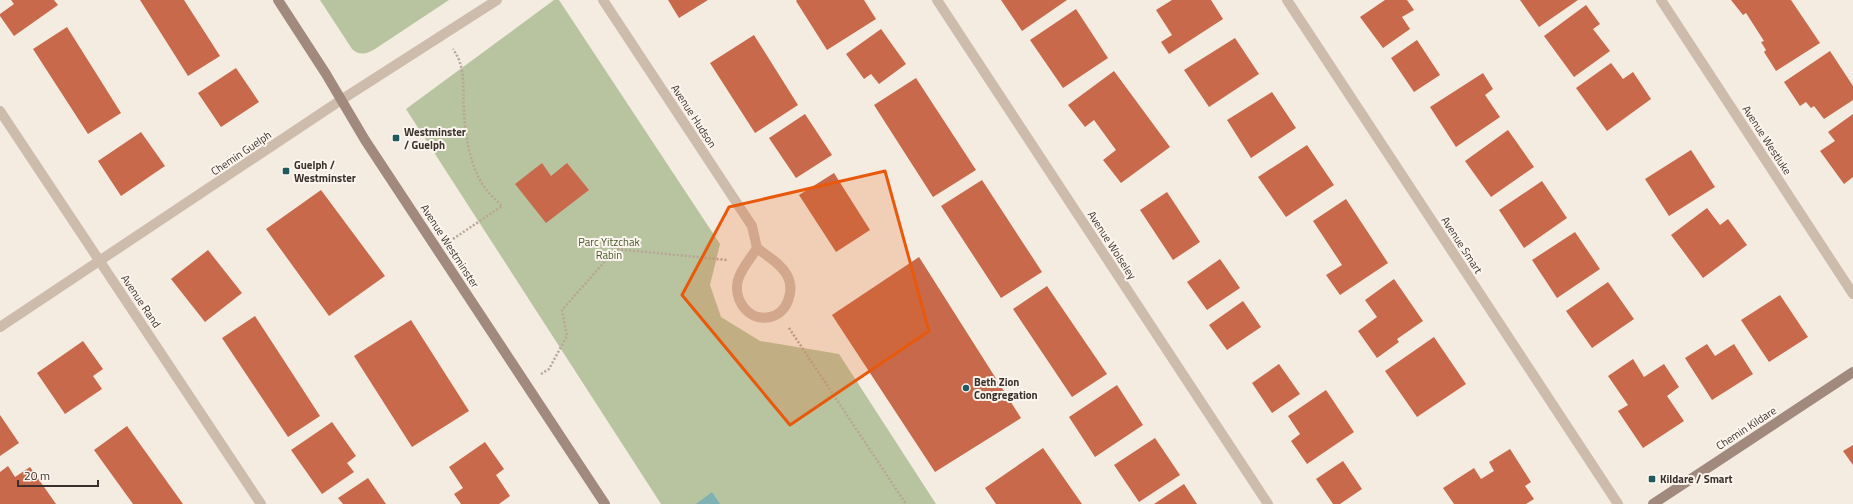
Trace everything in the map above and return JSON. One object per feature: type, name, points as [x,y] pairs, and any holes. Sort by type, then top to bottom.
[{"type":"street","name":"Avenue Westminster","points":[[278,0],[342,100],[365,140],[605,504]]},
{"type":"street","name":"Chemin Guelph","points":[[0,327],[342,100],[497,0]]},
{"type":"street","name":"Avenue Hudson","points":[[603,0],[752,226],[757,248]]},
{"type":"street","name":"Avenue Wolseley","points":[[937,0],[1268,504]]},
{"type":"street","name":"Avenue Smart","points":[[1287,0],[1618,504]]},
{"type":"street","name":"Avenue Westluke","points":[[1661,0],[1853,294]]},
{"type":"street","name":"Avenue Rand","points":[[0,111],[261,504]]},
{"type":"street","points":[[757,248],[780,266],[789,280],[791,288],[786,304],[781,311],[770,317],[762,318],[749,312],[740,304],[738,298],[738,280],[757,248]]},
{"type":"street","name":"Chemin Kildare","points":[[1653,504],[1853,372]]},
{"type":"path","points":[[458,56],[463,69],[466,135],[472,160],[483,185],[502,206],[459,235]]},
{"type":"path","points":[[549,369],[567,336],[562,310],[616,248],[728,260]]},
{"type":"path","points":[[788,326],[906,504]]},
{"type":"highlighted area","points":[[885,171],[929,331],[790,425],[682,295],[729,207]]},
{"type":"green space","points":[[320,0],[449,0],[375,49],[363,54],[357,53],[352,49]]},
{"type":"green space","name":"Parc Yitzchak Rabin","points":[[554,0],[559,0],[720,244],[710,285],[721,317],[760,341],[839,354],[936,504],[661,504],[406,109]]},
{"type":"water","points":[[712,492],[720,504],[696,504]]},
{"type":"building","points":[[11,0],[54,0],[58,5],[14,36],[0,16],[0,14],[14,4]]},
{"type":"building","points":[[140,0],[184,0],[220,56],[188,76]]},
{"type":"building","points":[[668,0],[708,0],[679,18]]},
{"type":"building","points":[[864,0],[876,19],[827,50],[796,1]]},
{"type":"building","points":[[1001,0],[1067,0],[1022,31]]},
{"type":"building","points":[[1172,0],[1211,0],[1223,19],[1169,54],[1161,42],[1172,35],[1156,10]]},
{"type":"building","points":[[1385,0],[1407,0],[1414,10],[1402,17],[1410,29],[1383,48],[1360,17]]},
{"type":"building","points":[[1520,0],[1578,0],[1539,27]]},
{"type":"building","points":[[1731,0],[1791,0],[1820,43],[1776,71],[1764,52],[1766,50],[1761,42],[1764,41],[1746,13],[1743,15]]},
{"type":"building","points":[[1586,5],[1600,24],[1593,29],[1610,51],[1574,77],[1544,36]]},
{"type":"building","points":[[1076,9],[1108,58],[1063,88],[1030,40]]},
{"type":"building","points":[[67,27],[121,113],[88,134],[33,49]]},
{"type":"building","points":[[881,29],[906,64],[879,84],[871,74],[864,79],[846,54]]},
{"type":"building","points":[[754,35],[798,105],[755,133],[710,63]]},
{"type":"building","points":[[1235,38],[1259,74],[1209,107],[1184,70]]},
{"type":"building","points":[[1417,40],[1440,75],[1414,92],[1391,58]]},
{"type":"building","points":[[1830,51],[1853,86],[1853,100],[1824,119],[1814,106],[1811,108],[1806,102],[1800,106],[1784,82]]},
{"type":"building","points":[[1611,63],[1623,79],[1633,72],[1651,99],[1607,131],[1576,88]]},
{"type":"building","points":[[236,68],[259,102],[221,127],[198,93]]},
{"type":"building","points":[[1114,71],[1170,147],[1121,183],[1103,160],[1116,150],[1094,120],[1085,127],[1068,105]]},
{"type":"building","points":[[1483,73],[1493,89],[1485,95],[1500,117],[1456,147],[1430,107]]},
{"type":"building","points":[[916,78],[976,170],[933,197],[874,105]]},
{"type":"building","points":[[1272,92],[1296,128],[1251,158],[1227,120]]},
{"type":"building","points":[[805,114],[832,155],[796,178],[769,138]]},
{"type":"building","points":[[1853,114],[1853,177],[1844,184],[1820,151],[1835,141],[1828,132]]},
{"type":"building","points":[[1508,130],[1534,167],[1491,197],[1465,161]]},
{"type":"building","points":[[141,132],[165,166],[121,196],[98,161]]},
{"type":"building","points":[[1307,145],[1334,185],[1286,217],[1258,177]]},
{"type":"building","points":[[1691,150],[1715,187],[1669,216],[1645,179]]},
{"type":"building","points":[[542,163],[551,176],[567,163],[589,190],[546,223],[515,184]]},
{"type":"building","points":[[834,173],[870,230],[836,252],[799,195]]},
{"type":"building","points":[[982,180],[1042,272],[1001,298],[941,206]]},
{"type":"building","points":[[1542,181],[1567,218],[1524,248],[1499,210]]},
{"type":"building","points":[[321,190],[385,276],[329,316],[266,229]]},
{"type":"building","points":[[1167,192],[1200,242],[1173,260],[1140,210]]},
{"type":"building","points":[[1346,199],[1388,263],[1340,295],[1326,275],[1342,265],[1313,221]]},
{"type":"building","points":[[1707,208],[1720,225],[1728,219],[1747,245],[1703,278],[1671,235]]},
{"type":"building","points":[[1575,232],[1600,269],[1557,298],[1532,260]]},
{"type":"building","points":[[208,250],[242,293],[205,322],[171,279]]},
{"type":"building","points":[[919,257],[1021,418],[935,472],[832,315]]},
{"type":"building","points":[[1220,259],[1240,288],[1207,310],[1187,282]]},
{"type":"building","points":[[1394,279],[1423,321],[1397,339],[1399,342],[1377,358],[1358,331],[1377,317],[1365,300]]},
{"type":"building","points":[[1608,282],[1634,319],[1592,348],[1566,311]]},
{"type":"building","points":[[1047,286],[1107,374],[1072,397],[1013,309]]},
{"type":"building","points":[[1780,295],[1808,337],[1769,362],[1741,320]]},
{"type":"building","points":[[1243,301],[1261,327],[1227,350],[1209,325]]},
{"type":"building","points":[[255,316],[320,416],[288,437],[222,338]]},
{"type":"building","points":[[411,320],[469,411],[412,447],[354,356]]},
{"type":"building","points":[[1434,337],[1466,384],[1417,417],[1385,371]]},
{"type":"building","points":[[83,341],[103,369],[93,376],[102,389],[65,414],[37,373]]},
{"type":"building","points":[[1707,344],[1715,356],[1734,344],[1753,374],[1712,400],[1685,358]]},
{"type":"building","points":[[1633,359],[1644,377],[1664,364],[1679,387],[1667,396],[1684,421],[1643,448],[1618,411],[1628,405],[1608,376]]},
{"type":"building","points":[[1279,364],[1300,394],[1272,413],[1252,383]]},
{"type":"building","points":[[1117,385],[1143,425],[1095,457],[1069,417]]},
{"type":"building","points":[[1326,390],[1354,432],[1307,464],[1291,441],[1300,434],[1288,416]]},
{"type":"building","points":[[0,415],[19,443],[0,456]]},
{"type":"building","points":[[332,422],[356,456],[347,463],[354,472],[322,494],[291,450]]},
{"type":"building","points":[[127,426],[183,504],[133,504],[94,450]]},
{"type":"building","points":[[1155,438],[1180,475],[1139,502],[1114,465]]},
{"type":"building","points":[[485,442],[504,469],[496,475],[510,496],[499,504],[461,504],[454,494],[463,488],[449,467]]},
{"type":"building","points":[[1853,445],[1853,465],[1843,451]]},
{"type":"building","points":[[1043,448],[1082,504],[996,504],[985,488]]},
{"type":"building","points":[[1510,449],[1531,482],[1525,486],[1534,499],[1526,504],[1454,504],[1443,488],[1474,468],[1481,479],[1494,471],[1489,462]]},
{"type":"building","points":[[1343,461],[1362,489],[1340,504],[1333,504],[1316,479]]},
{"type":"building","points":[[8,466],[15,477],[30,467],[56,504],[0,504],[0,472]]},
{"type":"building","points":[[368,478],[386,504],[343,504],[338,498]]},
{"type":"building","points":[[1184,484],[1197,504],[1154,504]]},
{"type":"place","name":"Westminster / Guelph","points":[[396,138]]},
{"type":"place","name":"Guelph / Westminster","points":[[286,171]]},
{"type":"place","name":"Beth Zion Congregation","points":[[966,388]]},
{"type":"place","name":"Kildare / Smart","points":[[1652,479]]}]
